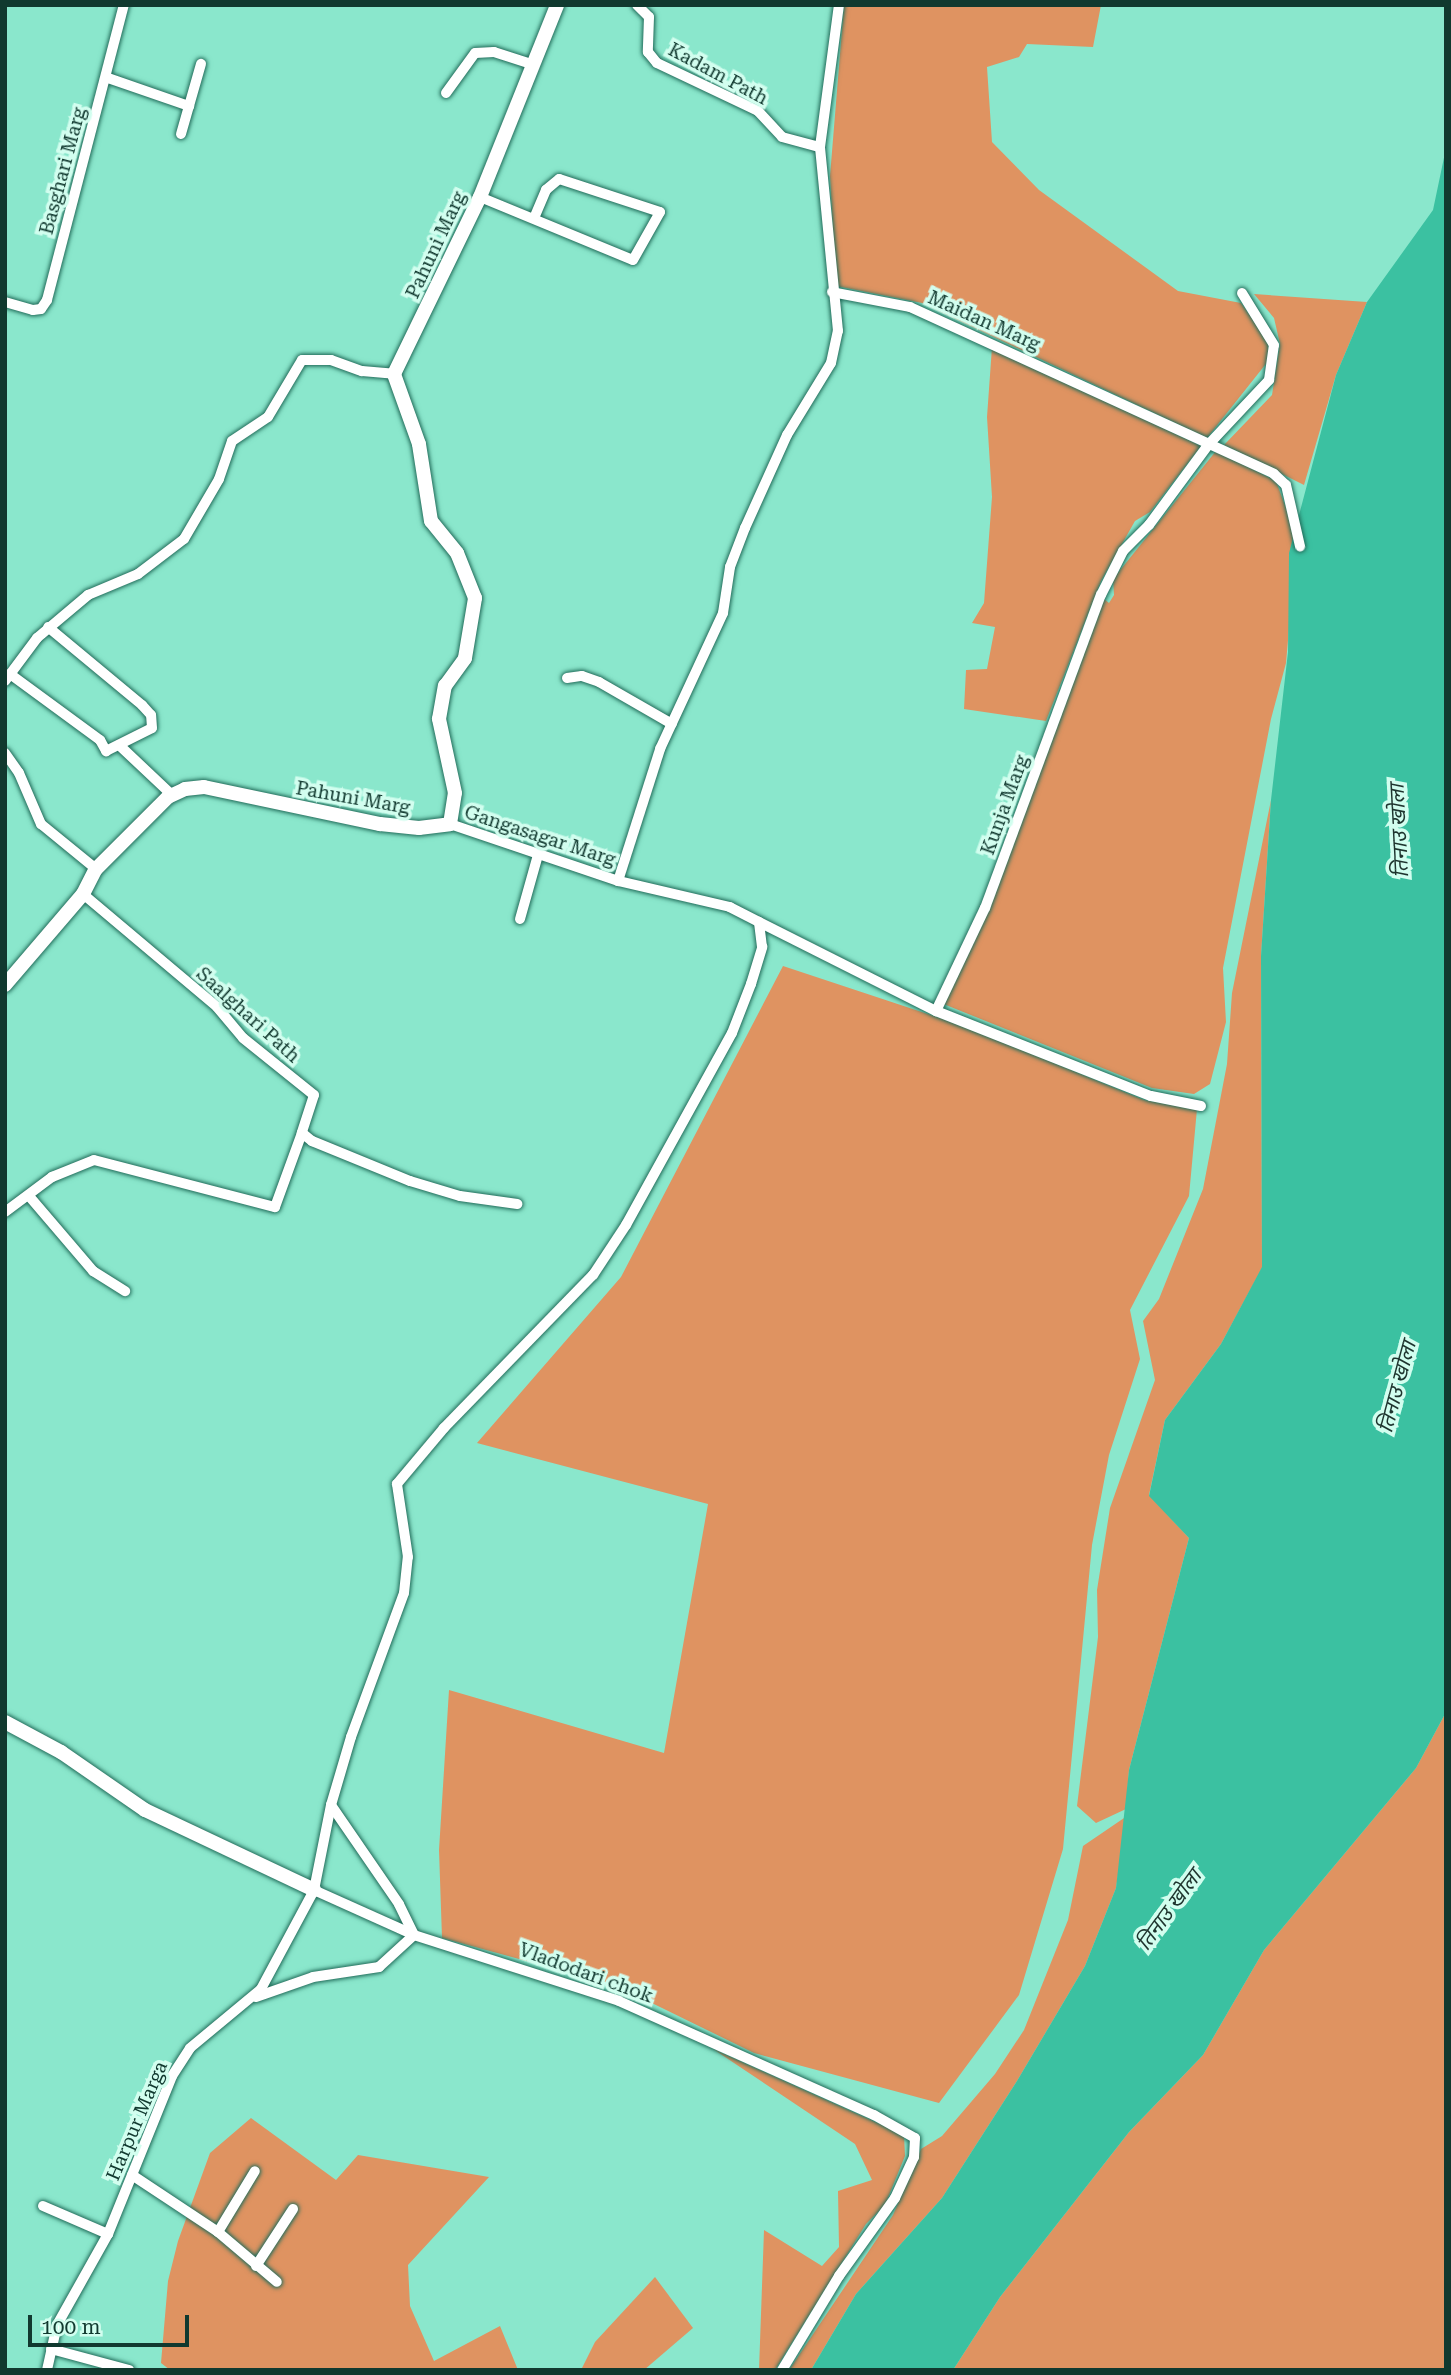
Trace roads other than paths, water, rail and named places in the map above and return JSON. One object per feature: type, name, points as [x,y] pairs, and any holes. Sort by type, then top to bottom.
[{"type":"street","name":"Basghari Marg","points":[[5,302],[33,310],[41,309],[47,300],[108,78],[124,5]]},
{"type":"street","name":"Pahuni Marg","points":[[394,374],[480,197],[531,64],[557,5]]},
{"type":"street","name":"Kadam Path","points":[[637,5],[649,17],[648,52],[657,63],[758,111],[782,137],[820,147]]},
{"type":"street","points":[[618,881],[650,776],[711,645],[723,613],[730,567],[769,471],[831,363],[838,331],[832,292],[820,147],[839,5]]},
{"type":"street","points":[[446,93],[475,53],[494,52],[531,64]]},
{"type":"street","points":[[181,134],[201,64]]},
{"type":"street","points":[[108,78],[189,106]]},
{"type":"street","points":[[480,197],[633,260],[660,212],[559,179],[551,183],[534,218]]},
{"type":"street","name":"Maidan Marg","points":[[832,292],[910,307],[1209,444]]},
{"type":"street","points":[[1242,293],[1274,345],[1269,380],[1209,444],[1274,474],[1286,485],[1300,546]]},
{"type":"street","points":[[48,627],[151,715],[152,727],[106,751],[100,740],[8,677],[48,627],[88,595],[138,574],[184,539],[219,479],[232,441],[268,417],[302,360],[331,360],[362,371],[394,374],[418,444],[431,521],[457,553],[475,598],[465,658],[445,686],[439,719],[455,793],[450,824]]},
{"type":"street","name":"Kunja Marg","points":[[936,1011],[989,898],[1101,595],[1123,551],[1149,525],[1209,444]]},
{"type":"street","points":[[566,678],[582,676],[598,682],[672,724]]},
{"type":"street","points":[[7,981],[83,894],[96,869],[172,795],[119,745]]},
{"type":"street","points":[[5,753],[19,773],[41,824],[96,869]]},
{"type":"street","name":"Pahuni Marg","points":[[172,795],[204,788],[380,824],[419,828],[450,824]]},
{"type":"street","name":"Gangasagar Marg","points":[[450,824],[618,881],[730,907],[759,922]]},
{"type":"street","points":[[520,919],[538,855]]},
{"type":"street","name":"Saalghari Path","points":[[83,894],[217,1007],[243,1038],[314,1095],[302,1133]]},
{"type":"street","points":[[759,922],[936,1011],[1151,1097],[1201,1106]]},
{"type":"street","name":"Harpur Marga","points":[[47,2370],[57,2325],[108,2234],[168,2086],[190,2048],[261,1989],[281,1960],[314,1890],[331,1805],[372,1674],[409,1571],[397,1484],[419,1454],[593,1275],[626,1225],[732,1033],[762,947],[759,922]]},
{"type":"street","points":[[5,1212],[52,1177],[94,1160],[275,1207],[302,1133],[410,1181],[460,1196],[517,1204]]},
{"type":"street","points":[[29,1196],[93,1271],[125,1291]]},
{"type":"street","name":"Vladodari chok","points":[[5,1721],[61,1752],[145,1810],[314,1890],[414,1935],[619,2001],[874,2115],[915,2138],[914,2157],[895,2198],[839,2276],[782,2370]]},
{"type":"street","points":[[248,1999],[313,1977],[379,1967],[414,1935],[399,1904],[331,1805]]},
{"type":"street","points":[[218,2232],[254,2171]]},
{"type":"street","points":[[132,2175],[218,2232],[277,2282]]},
{"type":"street","points":[[43,2206],[108,2234]]},
{"type":"street","points":[[256,2266],[293,2208]]},
{"type":"street","points":[[51,2349],[129,2370]]},
{"type":"water","name":"तिनाउ खोला","points":[[1446,148],[1446,1712],[1416,1768],[1264,1950],[1203,2055],[1129,2132],[1000,2297],[953,2370],[811,2370],[856,2294],[942,2198],[1017,2081],[1085,1966],[1116,1888],[1129,1770],[1189,1538],[1149,1496],[1165,1420],[1221,1344],[1262,1267],[1261,956],[1271,800],[1288,652],[1289,553],[1336,375],[1367,302],[1433,210]]}]
